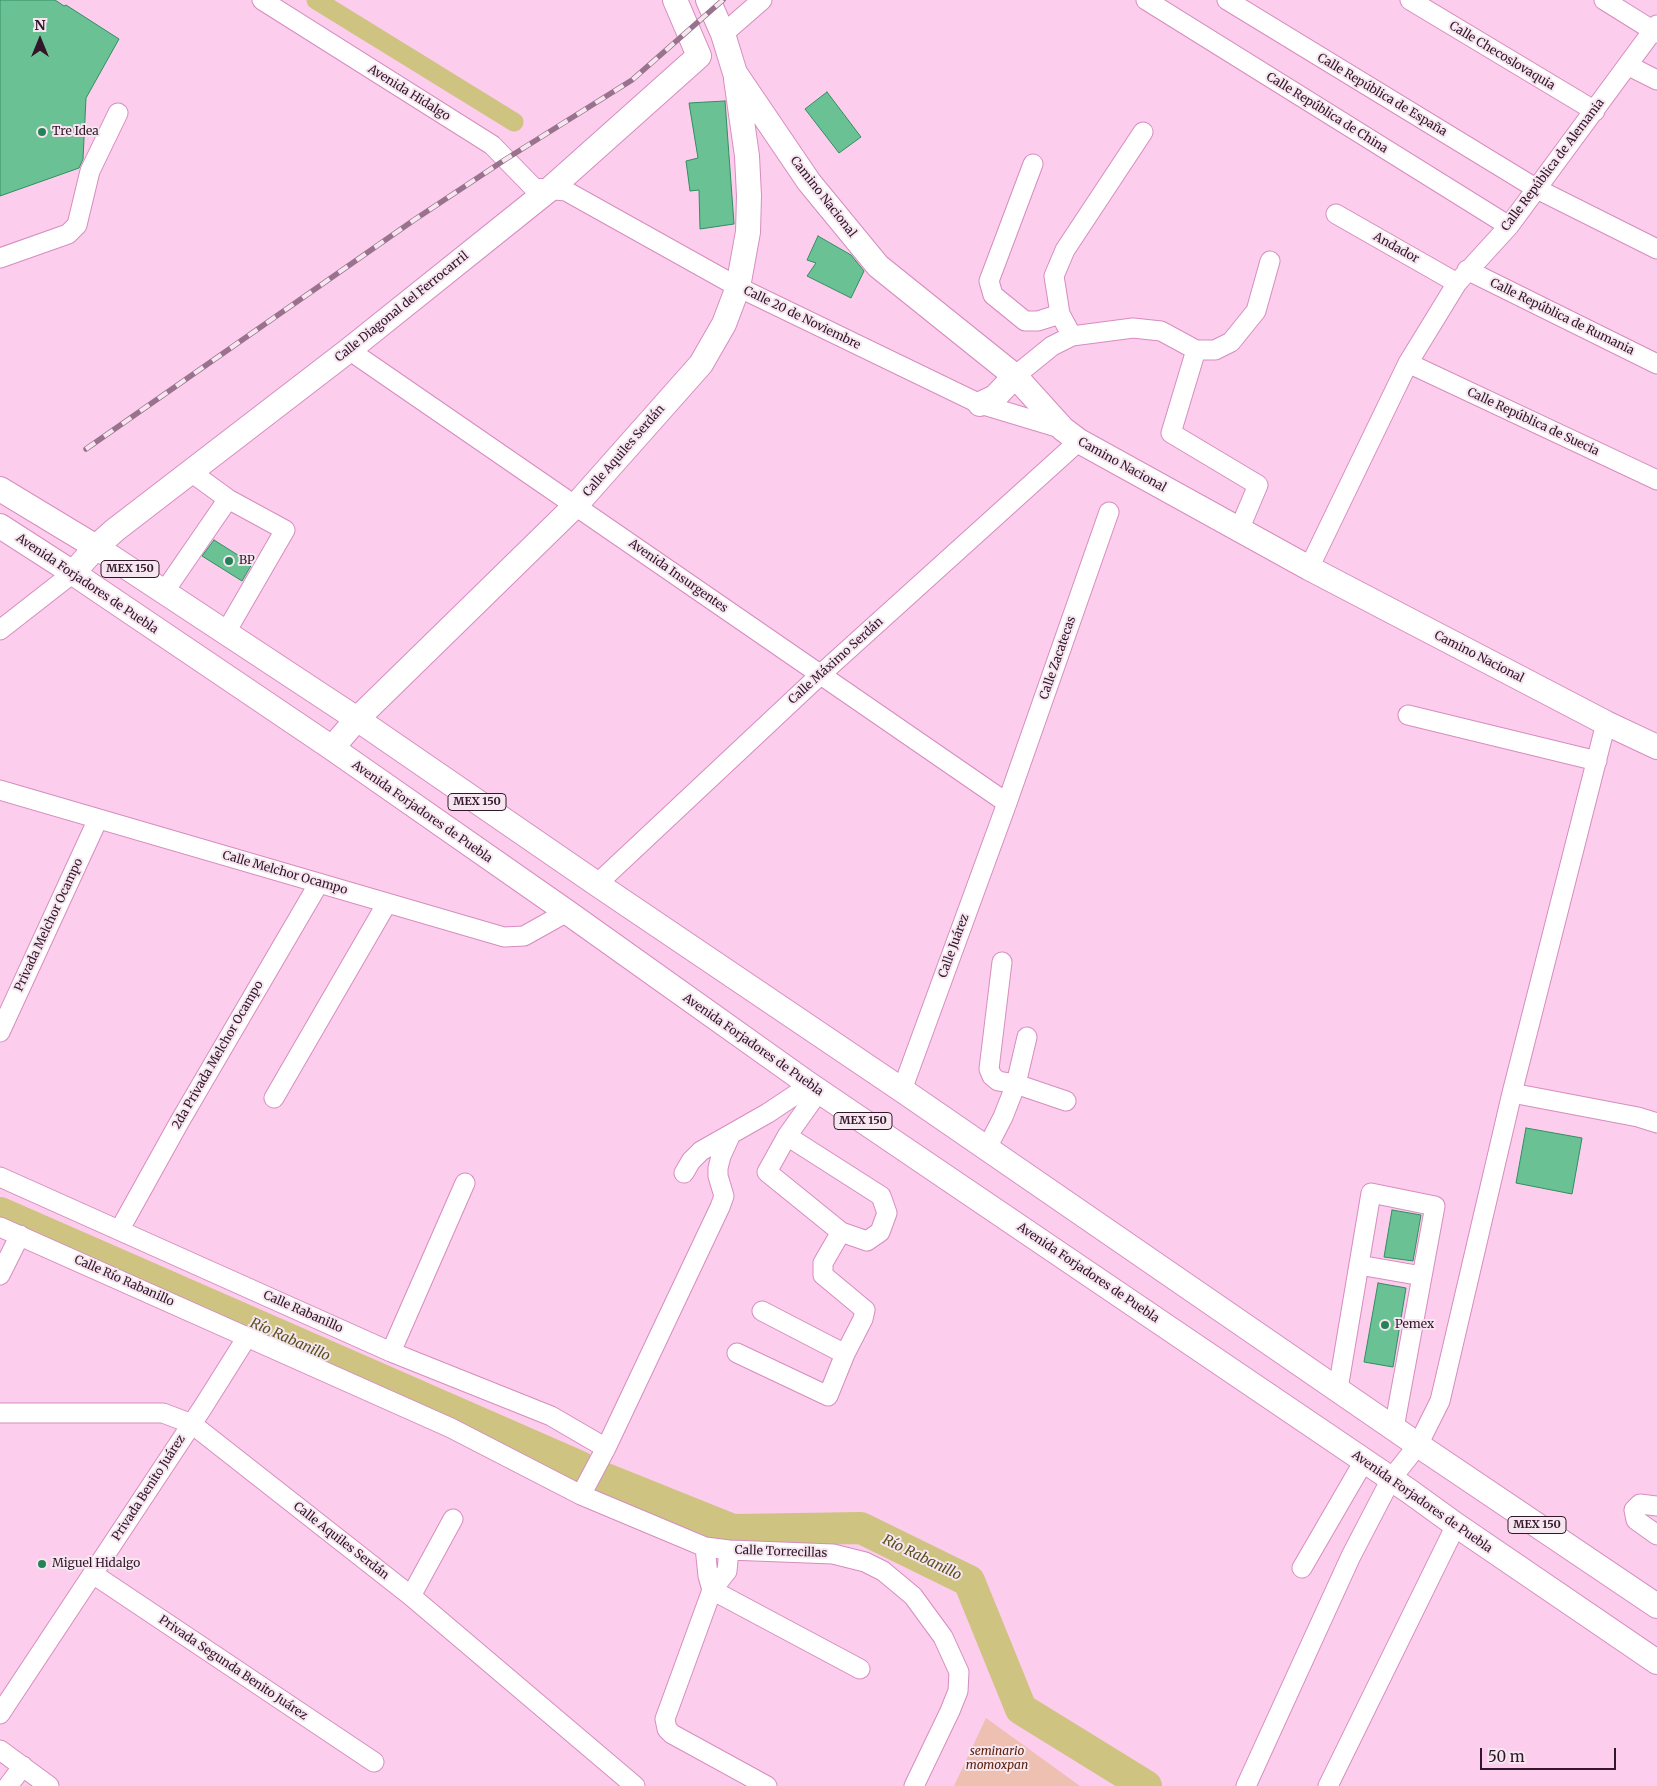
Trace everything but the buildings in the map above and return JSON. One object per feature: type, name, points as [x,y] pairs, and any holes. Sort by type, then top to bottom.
[{"type":"main road","name":"Calle Diagonal del Ferrocarril","points":[[73,573],[96,547],[115,530],[349,350],[550,189],[699,56],[674,0]]},
{"type":"main road","name":"Camino Nacional","points":[[708,0],[723,34],[735,73],[809,182],[878,266],[1015,376],[1071,435],[1309,568],[1606,723],[1655,744]]},
{"type":"main road","name":"Calle Aquiles Serdán","points":[[332,748],[358,719],[576,505],[701,364],[724,324],[738,287],[748,232],[747,156],[735,73]]},
{"type":"main road","points":[[980,404],[995,397],[1015,376]]},
{"type":"main road","name":"MEX 150","points":[[0,489],[96,547],[358,719],[1418,1445],[1657,1606]]},
{"type":"main road","name":"Avenida Forjadores de Puebla","points":[[0,526],[73,573],[332,748],[814,1088],[1391,1479],[1657,1662]]},
{"type":"street","name":"Avenida Hidalgo","points":[[262,0],[492,145],[534,188],[550,189]]},
{"type":"street","points":[[723,34],[762,0]]},
{"type":"street","name":"Calle República de China","points":[[1146,0],[1509,226]]},
{"type":"street","name":"Calle República de España","points":[[1227,0],[1537,189],[1657,249]]},
{"type":"street","name":"Calle Checoslovaquia","points":[[1410,0],[1595,112]]},
{"type":"street","points":[[1604,0],[1656,30]]},
{"type":"street","name":"Calle República de Alemania","points":[[1309,568],[1408,363],[1462,277],[1509,226],[1656,30]]},
{"type":"street","points":[[1629,66],[1657,80]]},
{"type":"street","points":[[0,258],[68,234],[77,225],[90,171],[118,113]]},
{"type":"street","points":[[1072,336],[1060,314],[1054,276],[1065,250],[1143,132]]},
{"type":"street","points":[[1033,164],[989,281],[993,295],[1025,321],[1038,321],[1060,314]]},
{"type":"street","name":"Calle 20 de Noviembre","points":[[550,189],[566,191],[738,287],[980,404],[1071,435]]},
{"type":"street","name":"Andador","points":[[1336,214],[1462,277]]},
{"type":"street","points":[[1015,376],[1052,346],[1072,336],[1133,328],[1161,331],[1196,350],[1215,350],[1231,342],[1256,310],[1270,262]]},
{"type":"street","name":"Calle República de Rumania","points":[[1462,277],[1657,364]]},
{"type":"street","name":"Avenida Insurgentes","points":[[349,350],[1007,803]]},
{"type":"street","points":[[1196,350],[1171,433],[1258,485],[1239,530]]},
{"type":"street","name":"Calle República de Suecia","points":[[1408,363],[1657,480]]},
{"type":"street","name":"Calle Máximo Serdán","points":[[597,884],[820,675],[1071,435]]},
{"type":"street","points":[[191,472],[228,499],[285,530],[226,632]]},
{"type":"street","points":[[164,592],[228,499]]},
{"type":"street","name":"Calle Zacatecas","points":[[1007,803],[1108,512]]},
{"type":"street","points":[[0,630],[73,573]]},
{"type":"street","points":[[1408,715],[1597,761]]},
{"type":"street","points":[[1246,1786],[1351,1556],[1391,1479],[1418,1445],[1440,1400],[1512,1093],[1606,723]]},
{"type":"street","name":"Calle Melchor Ocampo","points":[[0,790],[504,937],[524,936],[567,912]]},
{"type":"street","name":"Calle Juárez","points":[[902,1090],[1007,803]]},
{"type":"street","name":"Privada Melchor Ocampo","points":[[0,1032],[98,819]]},
{"type":"street","name":"2da Privada Melchor Ocampo","points":[[120,1229],[180,1121],[320,883]]},
{"type":"street","points":[[274,1098],[387,903]]},
{"type":"street","points":[[1002,962],[989,1069],[992,1076],[998,1081],[1016,1084],[1066,1101]]},
{"type":"street","points":[[987,1148],[1003,1117],[1016,1084],[1027,1037]]},
{"type":"street","points":[[684,1173],[691,1161],[702,1150],[814,1088]]},
{"type":"street","points":[[787,1136],[881,1196],[887,1213],[880,1232],[867,1241],[842,1232],[767,1172],[787,1136],[814,1088]]},
{"type":"street","points":[[1512,1093],[1638,1117],[1657,1123]]},
{"type":"street","points":[[581,1495],[606,1448],[720,1207],[724,1196],[718,1176],[718,1168],[731,1134]]},
{"type":"street","name":"Calle Rabanillo","points":[[0,1177],[120,1229],[391,1352],[551,1416],[606,1448]]},
{"type":"street","points":[[391,1352],[465,1183]]},
{"type":"street","points":[[1338,1389],[1371,1193],[1435,1206],[1394,1428]]},
{"type":"street","name":"Calle Río Rabanillo","points":[[0,1227],[451,1428]]},
{"type":"street","points":[[737,1353],[828,1396],[865,1310],[823,1275],[823,1263],[842,1232]]},
{"type":"street","points":[[0,1275],[20,1235]]},
{"type":"street","points":[[1359,1265],[1422,1276]]},
{"type":"street","points":[[762,1311],[845,1354]]},
{"type":"street","name":"Privada Benito Juárez","points":[[0,1714],[192,1424],[247,1337]]},
{"type":"street","name":"Calle Aquiles Serdán","points":[[0,1414],[163,1413],[192,1424],[411,1596],[635,1786]]},
{"type":"street","name":"Calle Torrecillas","points":[[451,1428],[581,1495],[705,1547],[729,1550],[832,1554],[865,1562],[883,1571],[913,1596],[943,1636],[959,1672],[958,1691],[914,1786]]},
{"type":"street","points":[[1302,1568],[1364,1461]]},
{"type":"street","points":[[1657,1506],[1640,1504],[1634,1510],[1636,1520],[1657,1535]]},
{"type":"street","points":[[411,1596],[453,1519]]},
{"type":"street","points":[[1328,1786],[1456,1525]]},
{"type":"street","points":[[705,1547],[708,1576],[712,1590],[860,1669]]},
{"type":"street","points":[[729,1550],[727,1571],[712,1590],[665,1719],[667,1729],[672,1734],[767,1786]]},
{"type":"street","name":"Privada Segunda Benito Juárez","points":[[93,1574],[374,1762]]},
{"type":"street","points":[[0,1750],[45,1785]]},
{"type":"street","points":[[8,1786],[23,1766]]},
{"type":"green space","name":"seminario momoxpan","points":[[986,1718],[1080,1786],[954,1786]]},
{"type":"waterway","points":[[316,0],[514,122]]},
{"type":"waterway","name":"Río Rabanillo","points":[[0,1213],[580,1467]]},
{"type":"waterway","name":"Río Rabanillo","points":[[601,1477],[733,1530],[861,1528],[969,1581],[1021,1709],[1146,1786]]},
{"type":"railway","points":[[86,449],[414,220],[506,159],[632,80],[723,0]]},
{"type":"place","name":"Tre Idea","points":[[42,132]]},
{"type":"place","name":"BP","points":[[229,561]]},
{"type":"place","name":"Pemex","points":[[1385,1325]]},
{"type":"place","name":"Miguel Hidalgo","points":[[42,1564]]}]
